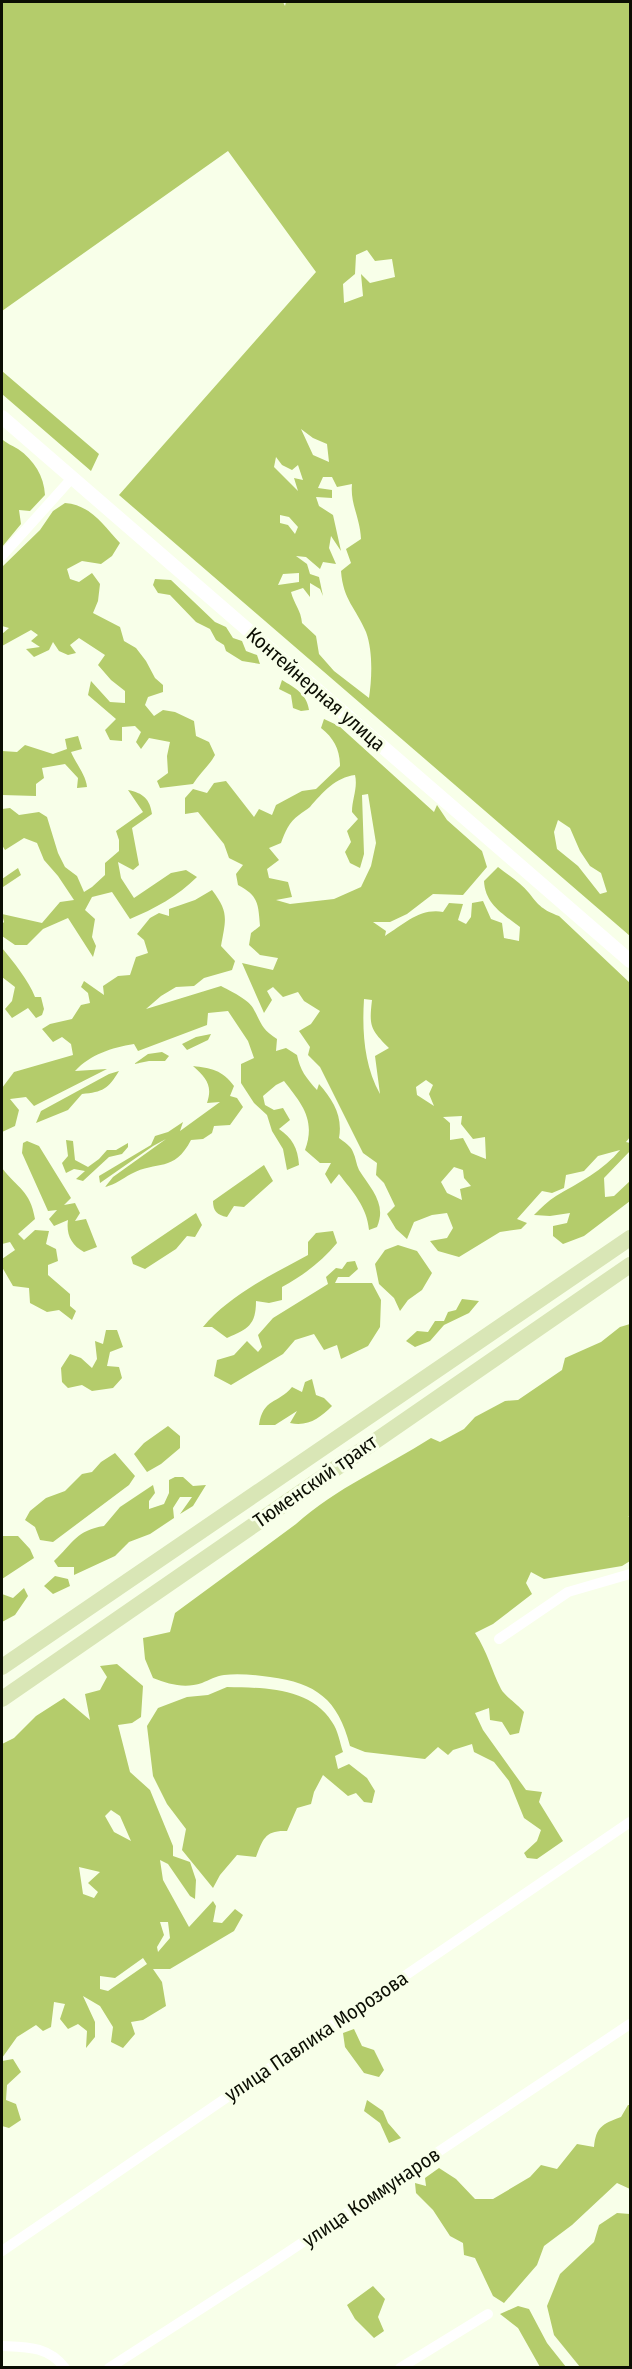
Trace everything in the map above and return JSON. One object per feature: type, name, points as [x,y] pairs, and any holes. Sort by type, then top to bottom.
[{"type":"main road","name":"Тюменский тракт","points":[[2,1667],[630,1238]]},
{"type":"main road","name":"Тюменский тракт","points":[[2,1699],[630,1265]]},
{"type":"street","name":"Контейнерная улица","points":[[2,417],[630,961]]},
{"type":"street","points":[[2,556],[72,478]]},
{"type":"street","points":[[498,1639],[568,1592],[630,1574]]},
{"type":"street","name":"улица Павлика Морозова","points":[[2,2251],[630,1822]]},
{"type":"street","name":"улица Коммунаров","points":[[109,2367],[255,2274],[630,2024]]},
{"type":"street","points":[[400,2367],[488,2314]]},
{"type":"street","points":[[2,2346],[43,2349],[65,2367]]},
{"type":"green space","points":[[2,2],[283,2],[285,6],[286,2],[630,2],[630,936],[119,495],[316,272],[228,151],[2,311]],"holes":[[[367,250],[375,261],[392,259],[395,277],[370,283],[361,274],[363,296],[344,303],[343,284],[355,274],[356,255]],[[301,429],[327,444],[329,462],[313,455]],[[276,457],[282,465],[292,470],[298,465],[303,480],[294,478],[298,491],[274,467]],[[323,477],[332,477],[337,487],[352,484],[352,498],[361,539],[346,549],[351,563],[341,571],[347,597],[366,632],[370,648],[369,698],[334,671],[319,654],[316,636],[302,623],[291,592],[303,588],[310,597],[310,583],[320,589],[323,596],[319,577],[310,574],[307,564],[296,556],[306,557],[320,569],[323,562],[336,564],[329,548],[331,536],[341,551],[333,515],[319,506],[316,497],[332,498],[332,490],[318,488]],[[280,515],[289,517],[298,527],[295,534],[288,525],[280,523]],[[299,573],[299,582],[278,585],[283,574]],[[558,820],[570,828],[580,851],[590,866],[601,873],[607,892],[600,894],[578,866],[557,849],[554,832]]]},
{"type":"green space","points":[[2,371],[99,454],[91,471],[2,394]]},
{"type":"green space","points":[[2,439],[24,453],[33,463],[43,481],[45,495],[30,511],[19,510],[21,524],[2,547]]},
{"type":"green space","points":[[65,503],[89,512],[120,543],[112,556],[101,564],[82,561],[67,569],[70,579],[79,582],[92,573],[100,584],[98,601],[93,613],[120,627],[124,641],[136,648],[155,678],[163,685],[163,692],[148,697],[145,705],[154,716],[163,710],[175,712],[194,721],[196,736],[209,742],[215,755],[193,784],[160,788],[157,781],[168,773],[167,756],[170,742],[149,738],[141,749],[136,742],[141,732],[135,726],[122,727],[122,741],[110,740],[105,730],[116,719],[88,695],[91,681],[110,702],[125,703],[125,691],[98,665],[105,655],[79,638],[70,645],[76,653],[68,655],[59,651],[53,642],[49,650],[34,657],[26,649],[40,647],[31,641],[38,635],[31,630],[2,646],[2,634],[9,628],[2,626],[2,567],[40,530],[53,511]]},
{"type":"green space","points":[[155,579],[171,580],[215,622],[226,627],[233,638],[242,641],[246,651],[257,655],[260,664],[242,661],[226,651],[224,645],[216,640],[210,629],[196,622],[170,595],[158,593],[153,585]]},
{"type":"green space","points":[[282,680],[303,696],[309,710],[301,711],[293,708],[291,695],[279,689]]},
{"type":"green space","points":[[324,719],[339,726],[434,812],[437,805],[447,820],[482,851],[487,867],[463,895],[433,894],[407,914],[390,922],[373,922],[386,931],[385,936],[427,912],[443,912],[449,903],[463,904],[458,920],[466,924],[471,917],[472,903],[483,901],[491,919],[502,923],[504,938],[519,941],[520,927],[496,908],[485,889],[484,881],[498,867],[522,886],[542,907],[559,916],[630,983],[630,1137],[626,1142],[630,1143],[630,1151],[604,1178],[605,1197],[614,1196],[630,1181],[630,1201],[584,1236],[563,1244],[553,1236],[553,1226],[567,1223],[570,1213],[550,1216],[534,1215],[553,1198],[599,1170],[620,1150],[598,1156],[584,1171],[566,1175],[564,1188],[552,1193],[542,1191],[517,1219],[527,1223],[521,1229],[500,1232],[459,1257],[438,1251],[430,1241],[447,1238],[453,1228],[447,1213],[432,1215],[414,1222],[407,1239],[396,1229],[387,1214],[395,1206],[384,1183],[376,1175],[377,1163],[363,1153],[320,1067],[308,1055],[310,1047],[299,1031],[311,1024],[320,1011],[304,1001],[298,992],[283,997],[273,987],[267,991],[272,1000],[264,1013],[242,963],[273,970],[278,958],[260,955],[249,945],[251,933],[260,926],[259,912],[254,897],[238,885],[236,874],[243,865],[229,858],[224,844],[198,812],[185,814],[185,798],[193,789],[207,793],[214,783],[226,781],[254,817],[259,809],[272,815],[276,805],[302,791],[316,789],[340,766],[335,745],[321,728]],"holes":[[[355,775],[352,812],[358,819],[347,831],[351,842],[345,852],[350,863],[360,868],[364,854],[362,795],[368,794],[376,843],[371,866],[361,887],[334,899],[290,904],[276,900],[292,897],[288,882],[269,878],[267,869],[279,860],[269,848],[281,843],[293,821],[325,791],[348,776]],[[364,999],[372,1000],[372,1027],[389,1048],[375,1056],[380,1094],[367,1060]],[[426,1080],[433,1085],[429,1094],[434,1106],[417,1095],[416,1087]],[[462,1116],[461,1124],[473,1139],[485,1137],[486,1159],[471,1153],[463,1138],[450,1140],[450,1123],[443,1117]],[[454,1167],[463,1170],[464,1178],[471,1186],[460,1189],[462,1200],[447,1193],[441,1182]]]},
{"type":"green space","points":[[78,736],[82,749],[71,752],[87,787],[77,788],[78,778],[65,764],[42,768],[44,778],[36,784],[36,796],[2,795],[2,751],[17,752],[25,745],[53,754],[67,749],[65,739]]},
{"type":"green space","points":[[128,790],[145,798],[150,804],[152,814],[132,828],[139,865],[133,870],[118,862],[121,878],[134,898],[171,873],[186,870],[197,877],[165,901],[130,919],[112,892],[92,897],[85,910],[95,919],[92,937],[96,946],[93,957],[68,918],[43,929],[27,945],[15,945],[2,936],[4,922],[2,914],[42,923],[60,902],[74,900],[44,860],[37,843],[24,838],[5,850],[2,845],[2,809],[10,808],[19,815],[39,812],[47,817],[58,853],[65,867],[77,876],[84,892],[105,875],[105,863],[119,851],[116,831],[143,812]]},
{"type":"green space","points":[[18,868],[21,875],[3,887],[2,894],[2,879]]},
{"type":"green space","points":[[212,890],[224,910],[225,922],[221,946],[235,961],[232,970],[204,978],[194,986],[176,987],[146,1009],[221,986],[247,1001],[264,1028],[277,1039],[276,1051],[286,1048],[297,1055],[307,1078],[317,1090],[319,1084],[333,1102],[340,1123],[339,1138],[352,1150],[359,1170],[373,1190],[379,1204],[380,1219],[377,1227],[369,1230],[362,1207],[339,1174],[331,1184],[325,1174],[331,1163],[320,1163],[305,1150],[309,1130],[308,1121],[301,1105],[284,1081],[263,1096],[265,1105],[274,1110],[283,1108],[290,1120],[279,1129],[294,1144],[299,1165],[287,1170],[283,1149],[272,1131],[267,1115],[254,1103],[241,1083],[241,1064],[254,1058],[248,1041],[228,1011],[208,1013],[207,1025],[138,1051],[134,1044],[95,1056],[75,1071],[107,1069],[34,1106],[26,1097],[10,1099],[19,1110],[15,1126],[2,1132],[2,1088],[14,1072],[73,1055],[71,1044],[62,1037],[53,1042],[42,1029],[50,1024],[72,1019],[81,1005],[90,1003],[88,993],[81,987],[84,981],[104,995],[103,986],[118,976],[130,975],[136,957],[148,953],[144,940],[137,934],[150,918],[159,913],[169,916],[169,909],[195,900]]},
{"type":"green space","points":[[2,948],[25,978],[35,997],[41,997],[44,1009],[42,1015],[36,1018],[28,1008],[12,1018],[5,1009],[12,1001],[15,987],[2,977]]},
{"type":"green space","points":[[211,1034],[208,1040],[187,1050],[182,1044],[196,1037]]},
{"type":"green space","points":[[162,1052],[169,1056],[165,1061],[134,1064],[148,1054]]},
{"type":"green space","points":[[193,1066],[216,1071],[225,1076],[234,1086],[230,1096],[237,1098],[243,1107],[230,1125],[214,1126],[212,1133],[203,1139],[191,1140],[185,1150],[171,1162],[140,1170],[105,1187],[113,1177],[166,1139],[100,1183],[99,1176],[151,1145],[155,1136],[168,1132],[183,1122],[180,1131],[220,1102],[207,1103],[209,1087],[202,1074]]},
{"type":"green space","points":[[119,1071],[112,1082],[104,1088],[82,1094],[68,1110],[36,1123],[41,1111],[109,1074]]},
{"type":"green space","points":[[66,1140],[73,1141],[75,1160],[88,1167],[107,1150],[116,1150],[128,1143],[128,1147],[122,1154],[109,1157],[83,1181],[76,1179],[85,1171],[74,1169],[66,1173],[62,1163],[68,1156]]},
{"type":"green space","points":[[27,1141],[39,1146],[71,1198],[64,1205],[75,1203],[80,1213],[75,1221],[86,1219],[97,1247],[84,1252],[70,1239],[68,1220],[54,1226],[49,1219],[57,1210],[48,1211],[22,1153],[23,1143]]},
{"type":"green space","points":[[264,1165],[273,1181],[244,1207],[234,1206],[227,1217],[216,1212],[213,1201]]},
{"type":"green space","points":[[2,1168],[23,1190],[33,1209],[35,1219],[18,1234],[24,1240],[35,1230],[49,1231],[46,1244],[56,1249],[58,1261],[48,1265],[48,1275],[70,1294],[70,1306],[76,1311],[72,1320],[59,1310],[47,1312],[30,1303],[29,1288],[13,1286],[2,1267],[2,1259],[15,1250],[10,1242],[2,1244]]},
{"type":"green space","points":[[196,1213],[202,1225],[195,1237],[187,1236],[176,1249],[145,1269],[133,1264],[131,1257]]},
{"type":"green space","points":[[333,1231],[337,1243],[331,1250],[312,1268],[282,1287],[282,1300],[269,1303],[256,1301],[254,1316],[245,1329],[227,1338],[212,1327],[203,1327],[238,1295],[308,1255],[308,1242],[316,1233]]},
{"type":"green space","points":[[398,1245],[417,1251],[432,1273],[422,1290],[408,1300],[400,1311],[394,1298],[379,1284],[375,1264],[385,1250]]},
{"type":"green space","points":[[355,1261],[358,1269],[349,1277],[338,1277],[335,1283],[372,1283],[381,1300],[380,1327],[368,1346],[341,1359],[337,1345],[324,1350],[314,1334],[295,1340],[283,1354],[231,1385],[214,1376],[217,1360],[234,1355],[247,1341],[258,1352],[262,1347],[258,1335],[273,1318],[328,1284],[326,1277],[336,1268],[342,1269],[347,1262]]},
{"type":"green space","points":[[462,1299],[479,1301],[469,1313],[444,1325],[430,1341],[415,1347],[406,1341],[417,1331],[428,1332],[435,1321],[444,1321],[448,1312],[456,1310]]},
{"type":"green space","points":[[630,1324],[630,1517],[628,1516],[630,1518],[630,1561],[622,1566],[544,1579],[531,1572],[526,1583],[532,1594],[493,1624],[475,1633],[501,1689],[524,1712],[519,1733],[510,1735],[502,1722],[490,1720],[489,1708],[475,1713],[483,1730],[526,1790],[542,1792],[539,1802],[563,1841],[537,1859],[527,1858],[524,1853],[537,1841],[541,1830],[524,1818],[509,1781],[494,1762],[474,1752],[472,1744],[453,1750],[448,1755],[438,1747],[425,1759],[365,1752],[350,1746],[339,1716],[332,1705],[323,1696],[300,1684],[270,1677],[241,1674],[229,1674],[189,1686],[171,1684],[153,1678],[145,1659],[143,1638],[170,1632],[175,1613],[311,1511],[431,1438],[440,1442],[464,1429],[475,1417],[505,1401],[518,1400],[562,1370],[565,1358],[601,1342],[620,1327]]},
{"type":"green space","points":[[106,1330],[117,1330],[123,1347],[110,1352],[107,1366],[119,1367],[122,1378],[113,1388],[92,1391],[82,1385],[68,1388],[62,1382],[61,1368],[70,1354],[81,1358],[92,1368],[97,1359],[95,1341],[103,1344]]},
{"type":"green space","points":[[312,1379],[316,1395],[324,1398],[332,1406],[308,1423],[290,1423],[297,1411],[275,1425],[259,1425],[261,1416],[268,1406],[292,1387],[302,1392],[305,1382]]},
{"type":"green space","points":[[168,1426],[180,1436],[180,1448],[147,1472],[134,1454],[144,1443]]},
{"type":"green space","points":[[115,1453],[135,1476],[129,1485],[53,1542],[40,1540],[35,1527],[25,1520],[30,1511],[46,1498],[65,1491],[82,1474],[92,1472],[101,1462]]},
{"type":"green space","points":[[183,1477],[193,1486],[206,1485],[193,1506],[180,1514],[192,1497],[180,1497],[173,1508],[174,1518],[150,1534],[129,1542],[115,1556],[74,1575],[74,1567],[58,1567],[54,1561],[76,1538],[87,1531],[104,1526],[120,1507],[153,1485],[155,1493],[149,1501],[149,1509],[164,1504],[169,1493],[169,1480]]},
{"type":"green space","points":[[2,1536],[18,1536],[30,1549],[34,1558],[2,1579]]},
{"type":"green space","points":[[55,1576],[68,1579],[70,1586],[53,1594],[44,1586]]},
{"type":"green space","points":[[24,1588],[28,1596],[15,1615],[2,1622],[2,1594],[13,1598]]},
{"type":"green space","points":[[117,1664],[143,1686],[141,1717],[132,1723],[118,1725],[130,1772],[150,1790],[173,1846],[173,1856],[190,1862],[196,1880],[195,1899],[190,1896],[168,1864],[160,1860],[163,1880],[189,1927],[213,1901],[216,1906],[213,1922],[222,1923],[235,1909],[243,1915],[234,1931],[170,1969],[153,1969],[162,1982],[166,2006],[143,2020],[131,2022],[135,2034],[123,2048],[111,2042],[113,2027],[100,2006],[83,1996],[95,2022],[95,2037],[86,2048],[87,2031],[78,2024],[68,2029],[60,2019],[65,2004],[54,2002],[51,2027],[43,2031],[36,2025],[17,2037],[2,2058],[2,1744],[14,1738],[36,1716],[64,1698],[90,1720],[85,1694],[100,1690],[107,1677],[100,1666]],"holes":[[[111,1810],[120,1816],[131,1841],[114,1832],[105,1816]],[[79,1867],[100,1872],[88,1883],[98,1892],[94,1898],[83,1894]],[[160,1922],[168,1922],[170,1938],[158,1952],[157,1947],[164,1935]],[[143,1958],[147,1964],[108,1991],[100,1989],[100,1976],[115,1978]]]},
{"type":"green space","points":[[227,1687],[271,1689],[312,1702],[323,1710],[336,1729],[343,1752],[335,1756],[338,1769],[349,1764],[367,1778],[375,1791],[372,1803],[364,1802],[356,1793],[348,1796],[323,1775],[314,1792],[311,1804],[297,1808],[287,1831],[269,1834],[256,1857],[237,1855],[220,1875],[213,1888],[182,1850],[186,1829],[167,1804],[153,1776],[147,1726],[158,1708],[187,1697],[208,1695]]},
{"type":"green space","points":[[354,2029],[362,2046],[374,2050],[384,2070],[379,2077],[364,2073],[345,2047],[343,2033]]},
{"type":"green space","points":[[13,2059],[21,2072],[7,2085],[6,2100],[16,2104],[21,2120],[9,2128],[2,2126],[2,2061]]},
{"type":"green space","points":[[367,2100],[383,2111],[388,2123],[401,2138],[389,2143],[380,2123],[364,2111]]},
{"type":"green space","points":[[630,2105],[630,2189],[617,2183],[572,2225],[544,2246],[537,2265],[504,2303],[493,2296],[475,2258],[464,2255],[463,2243],[450,2236],[433,2210],[416,2193],[415,2183],[426,2186],[425,2178],[439,2168],[456,2179],[475,2199],[493,2199],[530,2177],[541,2165],[557,2169],[577,2144],[594,2147],[596,2135],[601,2127],[621,2117]]},
{"type":"green space","points":[[617,2213],[630,2214],[630,2367],[580,2367],[554,2335],[547,2306],[560,2274],[594,2242],[599,2225]]},
{"type":"green space","points":[[373,2286],[385,2299],[378,2317],[384,2331],[374,2338],[355,2319],[347,2305]]},
{"type":"green space","points":[[518,2306],[529,2309],[547,2343],[566,2367],[540,2367],[518,2328],[500,2314]]}]
